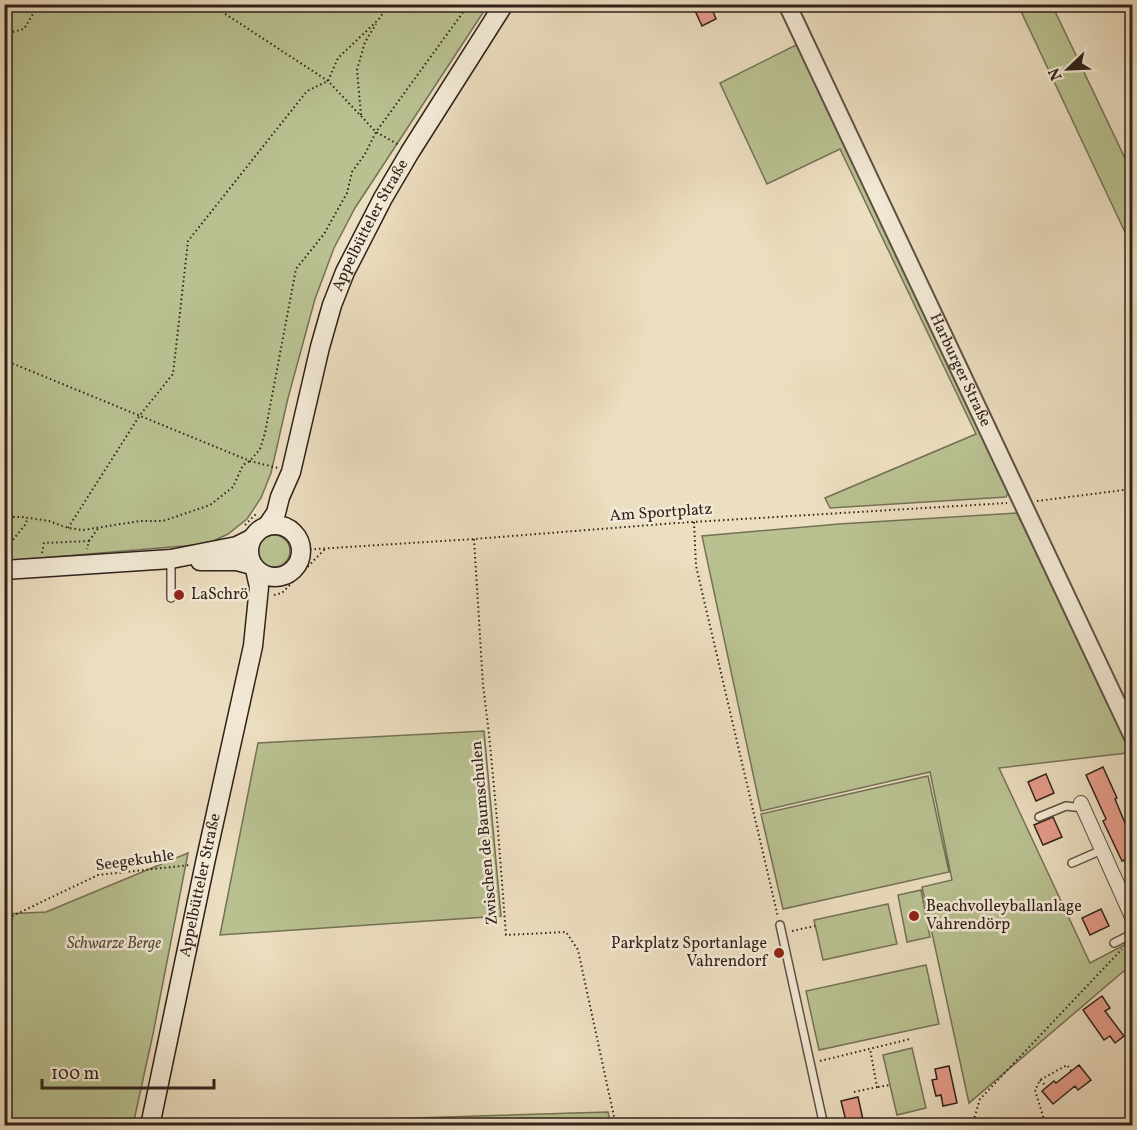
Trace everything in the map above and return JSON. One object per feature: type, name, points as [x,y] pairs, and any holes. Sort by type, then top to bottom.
[{"type":"main road","name":"Appelbütteler Straße","points":[[267,526],[276,513],[284,470],[332,305],[345,272],[383,198],[410,152],[504,4]]},
{"type":"main road","name":"Appelbütteler Straße","points":[[284,470],[291,499],[288,517],[293,532]]},
{"type":"main road","points":[[171,559],[204,562],[237,561],[254,567],[269,577],[283,576],[291,572],[300,558],[301,550],[293,532],[280,525],[267,526],[258,530],[251,539],[248,552],[254,567]]},
{"type":"main road","points":[[4,570],[171,559],[237,546],[251,539]]},
{"type":"main road","name":"Appelbütteler Straße","points":[[150,1125],[253,646],[259,587],[254,567]]},
{"type":"main road","name":"Appelbütteler Straße","points":[[253,646],[273,588],[283,576]]},
{"type":"street","name":"Harburger Straße","points":[[787,4],[1027,502],[1132,735]]},
{"type":"street","points":[[1082,805],[1132,916]]},
{"type":"lane","points":[[171,559],[171,598]]},
{"type":"lane","points":[[1039,817],[1066,806],[1082,805]]},
{"type":"lane","points":[[1072,863],[1102,849]]},
{"type":"lane","points":[[780,925],[824,1125]]},
{"type":"lane","points":[[1114,943],[1132,934]]},
{"type":"path","points":[[4,34],[24,29],[39,4]]},
{"type":"path","points":[[210,4],[328,81],[376,132],[410,152]]},
{"type":"path","points":[[361,116],[357,70],[365,42],[389,4]]},
{"type":"path","points":[[4,517],[49,521],[68,528],[83,530],[140,521],[163,521],[210,505],[233,487],[243,465],[250,461],[260,448],[265,433],[296,269],[324,234],[347,193],[352,172],[365,154],[376,132],[470,4]]},
{"type":"path","points":[[68,528],[140,415],[173,374],[189,242],[307,91],[328,81],[338,58],[380,19]]},
{"type":"path","points":[[4,360],[250,461],[284,470]]},
{"type":"path","name":"Am Sportplatz","points":[[301,550],[694,522],[1027,502],[1132,489]]},
{"type":"path","points":[[4,557],[28,518]]},
{"type":"path","points":[[694,522],[696,566],[780,925]]},
{"type":"path","points":[[84,565],[89,541],[99,527]]},
{"type":"path","name":"Zwischen de Baumschulen","points":[[474,539],[483,685],[506,935],[566,932],[578,950],[616,1125]]},
{"type":"path","points":[[40,568],[44,543],[89,541]]},
{"type":"path","points":[[275,595],[282,593],[326,548]]},
{"type":"path","name":"Seegekuhle","points":[[4,920],[98,875],[205,863]]},
{"type":"path","points":[[782,933],[815,926]]},
{"type":"path","points":[[972,1125],[980,1099],[1124,947]]},
{"type":"path","points":[[811,1063],[910,1039]]},
{"type":"path","points":[[870,1049],[877,1088]]},
{"type":"path","points":[[1046,1125],[1035,1090],[1040,1080],[1067,1065],[1072,1072]]},
{"type":"path","points":[[1040,1080],[1047,1087]]},
{"type":"path","points":[[854,1092],[890,1085]]},
{"type":"green space","points":[[5,5],[488,5],[355,208],[334,248],[315,299],[288,398],[271,473],[261,498],[247,519],[228,534],[207,544],[5,561]]},
{"type":"green space","points":[[1018,5],[1052,5],[1132,173],[1132,247]]},
{"type":"green space","points":[[798,44],[1009,491],[1006,497],[830,508],[825,498],[976,434],[840,149],[767,184],[720,83]]},
{"type":"green space","points":[[1017,513],[1132,749],[1127,753],[999,768],[1090,963],[1132,941],[1132,964],[969,1103],[922,887],[952,880],[930,772],[761,811],[702,536],[839,524]]},
{"type":"green space","points":[[274,535],[285,540],[290,551],[285,562],[274,567],[263,562],[258,551],[263,540]]},
{"type":"green space","points":[[484,731],[501,916],[220,935],[258,743]]},
{"type":"green space","points":[[928,776],[949,872],[783,909],[761,814]]},
{"type":"green space","name":"Schwarze Berge","points":[[188,853],[133,1125],[5,1125],[5,914],[46,912]]},
{"type":"green space","name":"Beachvolleyballanlage Vahrendörp","points":[[921,890],[930,937],[907,942],[898,895]]},
{"type":"green space","points":[[888,904],[897,944],[823,960],[814,920]]},
{"type":"green space","points":[[926,965],[939,1024],[819,1050],[806,991]]},
{"type":"green space","points":[[912,1048],[926,1108],[897,1115],[883,1055]]},
{"type":"green space","points":[[608,1112],[611,1125],[318,1125],[318,1121]]},
{"type":"building","points":[[692,4],[710,4],[716,19],[702,26]]},
{"type":"building","points":[[1103,767],[1132,840],[1132,878],[1103,821],[1106,819],[1086,775]]},
{"type":"building","points":[[1046,774],[1054,793],[1036,801],[1028,782]]},
{"type":"building","points":[[1053,817],[1062,837],[1043,845],[1034,825]]},
{"type":"building","points":[[1101,909],[1109,926],[1090,935],[1082,918]]},
{"type":"building","points":[[1102,996],[1110,1008],[1105,1011],[1124,1036],[1115,1043],[1110,1036],[1104,1040],[1083,1010]]},
{"type":"building","points":[[1079,1065],[1091,1080],[1078,1090],[1075,1086],[1053,1104],[1042,1091]]},
{"type":"building","points":[[949,1066],[957,1103],[943,1106],[941,1095],[936,1096],[932,1080],[937,1079],[935,1069]]},
{"type":"building","points":[[858,1097],[864,1124],[847,1125],[841,1101]]},
{"type":"place","name":"LaSchrö","points":[[179,595]]},
{"type":"place","name":"Beachvolleyballanlage Vahrendörp","points":[[914,916]]},
{"type":"place","name":"Parkplatz Sportanlage Vahrendorf","points":[[779,953]]}]
